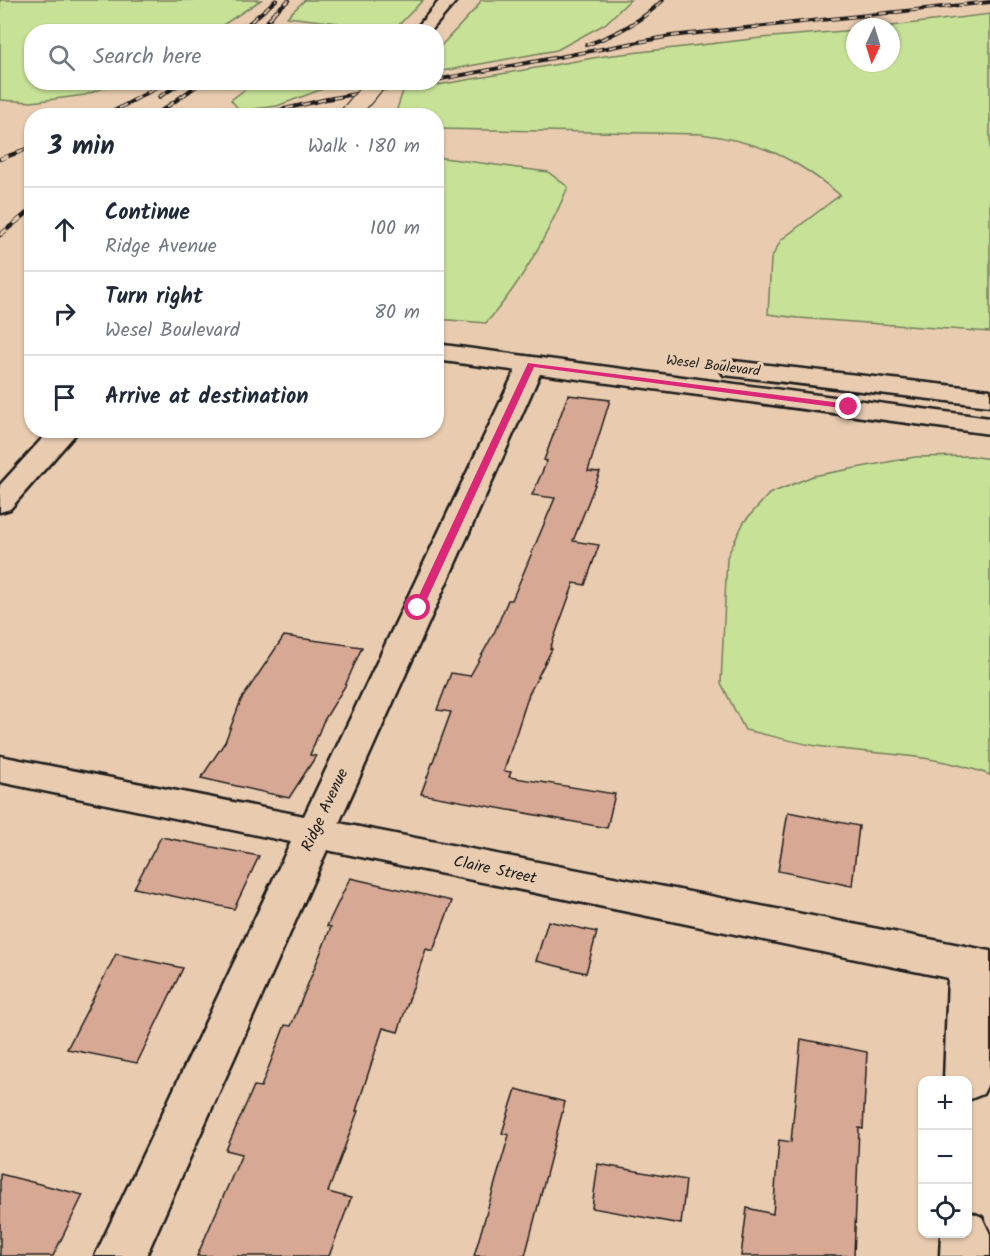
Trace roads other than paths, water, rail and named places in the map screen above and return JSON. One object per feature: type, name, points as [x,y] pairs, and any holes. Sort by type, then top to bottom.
[{"type":"street","points":[[428,24],[448,0]]},
{"type":"street","points":[[355,108],[370,90]]},
{"type":"street","name":"Wesel Boulevard","points":[[444,334],[990,398]]},
{"type":"street","name":"Wesel Boulevard","points":[[444,353],[990,426]]},
{"type":"street","name":"Ridge Avenue","points":[[120,1256],[531,365]]},
{"type":"street","points":[[0,503],[59,438]]},
{"type":"street","name":"Claire Street","points":[[0,769],[623,897],[980,967]]},
{"type":"street","points":[[967,1076],[980,967]]},
{"type":"street","points":[[965,1238],[965,1256]]},
{"type":"railway","points":[[248,24],[276,0]]},
{"type":"railway","points":[[272,14],[289,0]]},
{"type":"railway","points":[[586,45],[627,27],[646,15],[663,0]]},
{"type":"railway","points":[[444,79],[671,36],[990,2]]},
{"type":"railway","points":[[265,24],[274,13]]},
{"type":"railway","points":[[120,108],[152,90]]},
{"type":"railway","points":[[159,97],[170,90]]},
{"type":"railway","points":[[165,108],[191,90]]},
{"type":"railway","points":[[289,108],[378,90]]},
{"type":"railway","points":[[18,152],[24,150]]},
{"type":"railway","points":[[0,159],[22,151]]},
{"type":"railway","points":[[0,235],[24,216]]}]
